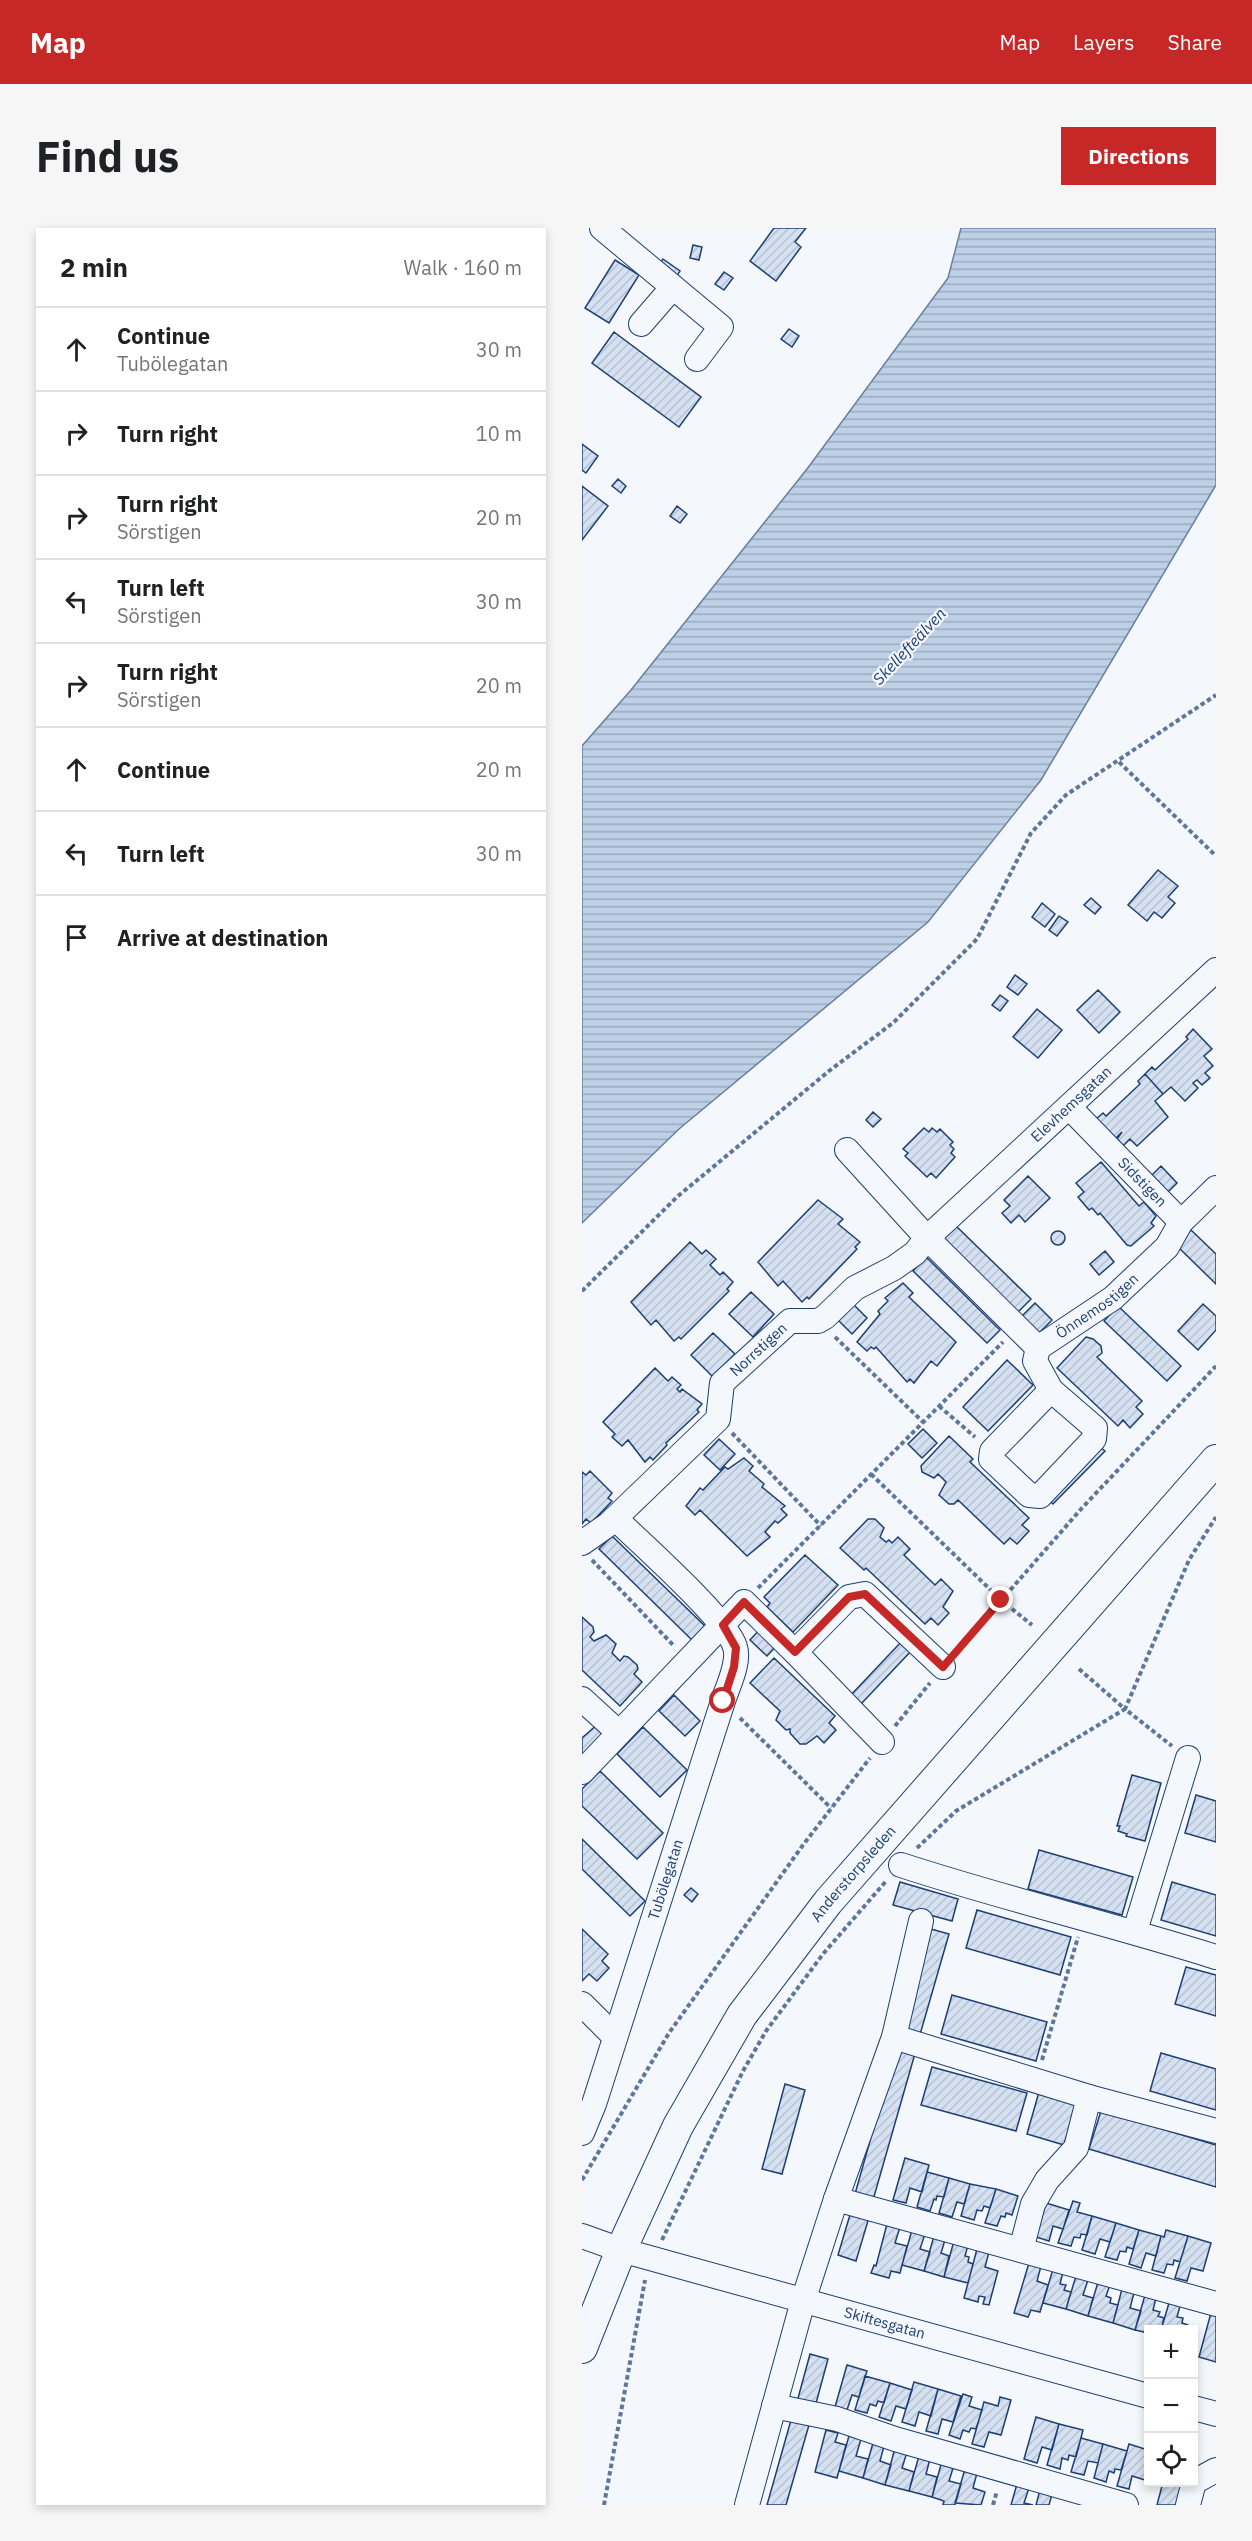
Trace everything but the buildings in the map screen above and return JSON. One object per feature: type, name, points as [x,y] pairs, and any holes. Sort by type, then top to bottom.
[{"type":"main road","name":"Anderstorpsleden","points":[[582,2348],[621,2250],[678,2126],[742,2015],[828,1902],[1216,1460]]},
{"type":"street","points":[[602,228],[721,327],[697,359]]},
{"type":"street","points":[[641,324],[674,287]]},
{"type":"street","name":"Elevhemsgatan","points":[[927,1238],[1216,970]]},
{"type":"street","name":"Sidstigen","points":[[1069,1107],[1181,1222]]},
{"type":"street","points":[[847,1150],[927,1238],[1038,1348],[1035,1361],[1051,1390],[1095,1428],[1094,1439],[1040,1496],[1029,1495],[991,1459],[992,1451],[1051,1390]]},
{"type":"street","points":[[1181,1222],[1216,1188]]},
{"type":"street","name":"Önnemostigen","points":[[1038,1348],[1113,1299],[1167,1247],[1181,1222]]},
{"type":"street","points":[[818,1321],[855,1288],[894,1268],[915,1253],[927,1238]]},
{"type":"street","name":"Norrstigen","points":[[718,1419],[722,1383],[790,1321],[818,1321]]},
{"type":"street","points":[[582,1543],[621,1512],[718,1419]]},
{"type":"street","name":"Tubölegatan","points":[[582,2133],[734,1667],[736,1648],[723,1625],[621,1512]]},
{"type":"street","points":[[795,1652],[849,1597],[865,1594],[943,1667]]},
{"type":"street","points":[[582,1772],[744,1602],[882,1742]]},
{"type":"street","points":[[582,1699],[618,1732]]},
{"type":"street","points":[[1135,1932],[1188,1758]]},
{"type":"street","points":[[901,1865],[971,1888],[1135,1932],[1216,1957]]},
{"type":"street","points":[[747,2505],[803,2301],[836,2199],[894,2037],[921,1921]]},
{"type":"street","points":[[582,2004],[615,2037]]},
{"type":"street","points":[[894,2037],[1089,2097],[1216,2131]]},
{"type":"street","points":[[1021,2250],[1034,2204],[1047,2180],[1076,2148],[1089,2097]]},
{"type":"street","points":[[836,2199],[1216,2304]]},
{"type":"street","name":"Skiftesgatan","points":[[582,2236],[621,2250],[1144,2395]]},
{"type":"street","points":[[774,2406],[837,2419],[895,2439],[1126,2505]]},
{"type":"street","points":[[1198,2409],[1216,2414]]},
{"type":"street","points":[[1188,2505],[1194,2482],[1216,2470]]},
{"type":"path","points":[[582,1291],[678,1196],[829,1071],[892,1023],[977,939],[1031,833],[1066,795],[1119,762],[1216,695]]},
{"type":"path","points":[[1119,762],[1216,856]]},
{"type":"path","points":[[818,1321],[923,1422]]},
{"type":"path","points":[[744,1602],[1018,1327]]},
{"type":"path","points":[[582,2180],[669,2033],[802,1845],[882,1742],[943,1667],[1082,1508],[1216,1366]]},
{"type":"path","points":[[939,1406],[992,1451]]},
{"type":"path","points":[[718,1419],[820,1526]]},
{"type":"path","points":[[872,1474],[1001,1600],[1032,1625]]},
{"type":"path","points":[[604,2505],[643,2283],[743,2070],[766,2031],[823,1954],[929,1834],[956,1811],[1125,1709],[1190,1560],[1216,1517]]},
{"type":"path","points":[[1079,1669],[1125,1709],[1188,1758]]},
{"type":"path","points":[[1036,2081],[1084,1918]]},
{"type":"water","name":"Skellefteälven","points":[[961,228],[1216,228],[1216,485],[1041,780],[928,922],[679,1129],[582,1223],[582,746],[631,690],[807,469],[948,278]]},
{"type":"route","points":[[723,1701],[734,1667],[736,1648],[723,1625],[744,1602],[795,1652],[849,1597],[865,1594],[943,1667],[1001,1600]]}]
